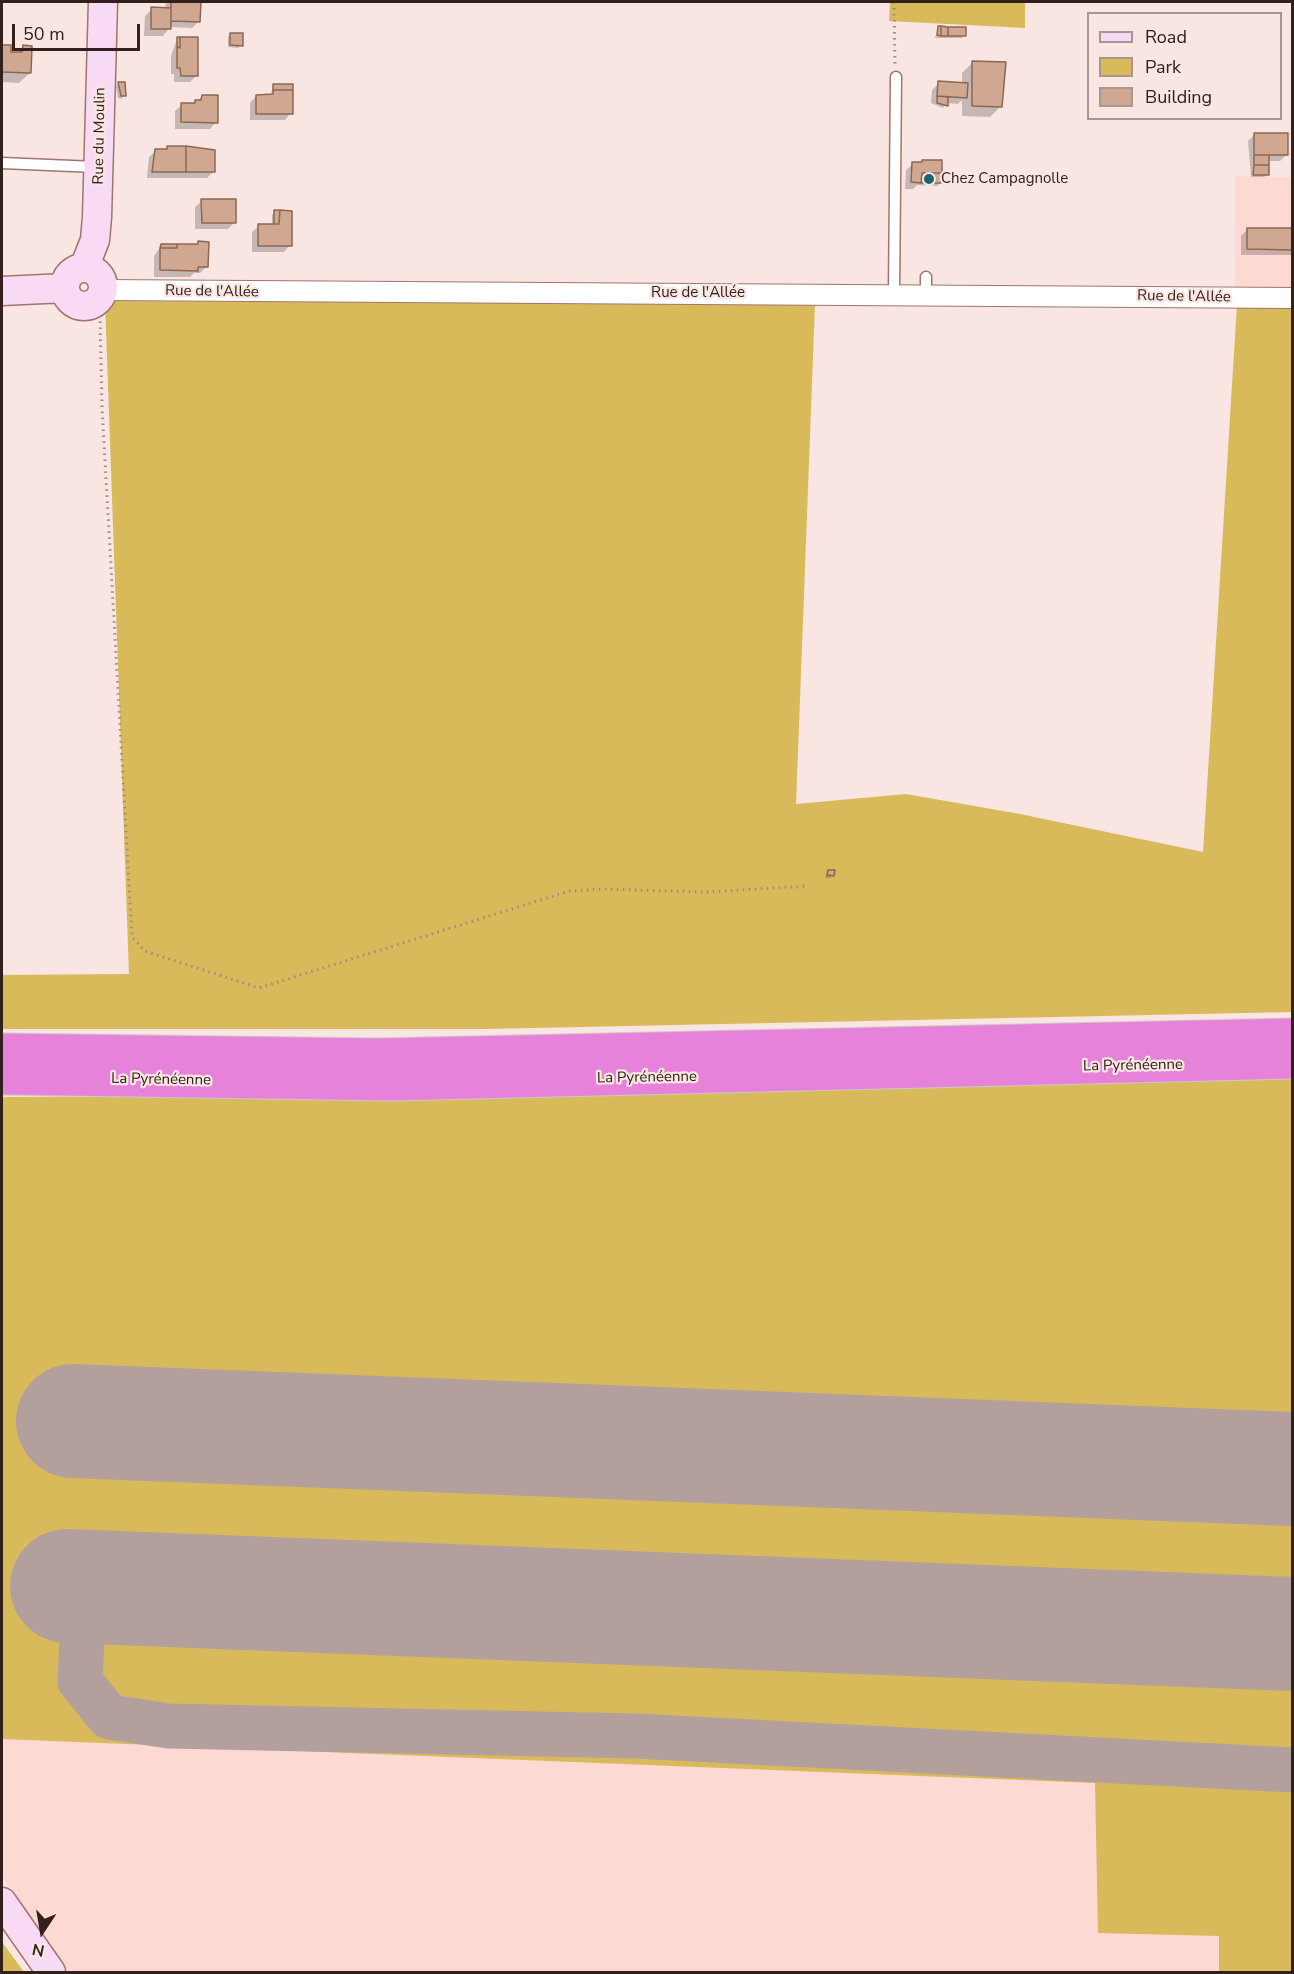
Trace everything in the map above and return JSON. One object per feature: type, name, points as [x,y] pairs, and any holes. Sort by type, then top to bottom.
[{"type":"highway","name":"La Pyrénéenne","points":[[2,1050],[378,1055],[1293,1035]]},
{"type":"highway","name":"La Pyrénéenne","points":[[2,1077],[392,1084],[1293,1062]]},
{"type":"street","name":"Rue du Moulin","points":[[84,268],[95,240],[103,2]]},
{"type":"street","points":[[84,268],[97,273],[103,284],[98,297],[75,303],[65,288],[72,272],[84,268]]},
{"type":"street","name":"Rue de l'Allée","points":[[98,297],[239,293],[894,294],[926,285],[1293,298]]},
{"type":"street","points":[[2,291],[65,288]]},
{"type":"street","points":[[2,1902],[51,1972]]},
{"type":"lane","points":[[894,294],[896,77]]},
{"type":"lane","points":[[2,163],[99,167]]},
{"type":"path","points":[[894,2],[896,77]]},
{"type":"path","points":[[98,297],[102,408],[132,937],[145,951],[258,988],[569,891],[604,889],[706,892],[808,886]]},
{"type":"shaded area","points":[[1235,176],[1292,177],[1292,304],[1235,289]]},
{"type":"shaded area","points":[[2,1150],[910,1253],[1292,1972],[67,1972],[2,1876]]},
{"type":"green space","points":[[890,2],[1025,2],[1025,28],[889,21]]},
{"type":"green space","points":[[105,301],[815,304],[796,804],[906,794],[1020,814],[1203,852],[1237,304],[1292,304],[1292,1012],[486,1029],[2,1029],[2,975],[129,974]]},
{"type":"green space","points":[[1292,1079],[1292,1972],[1219,1972],[1219,1936],[1098,1933],[1095,1783],[2,1739],[2,1097],[638,1093]]},
{"type":"green space","points":[[2,1942],[24,1972],[2,1972]]},
{"type":"building","points":[[171,2],[201,2],[200,22],[171,21]]},
{"type":"building","points":[[151,7],[171,8],[171,29],[151,29]]},
{"type":"building","points":[[938,26],[941,26],[941,36],[937,35]]},
{"type":"building","points":[[941,26],[948,27],[948,36],[941,36]]},
{"type":"building","points":[[948,27],[966,27],[966,36],[948,36]]},
{"type":"building","points":[[230,33],[243,33],[243,46],[230,45]]},
{"type":"building","points":[[177,37],[180,37],[180,48],[177,47]]},
{"type":"building","points":[[180,37],[198,37],[198,76],[181,76],[180,68],[177,68],[177,47],[180,48]]},
{"type":"building","points":[[2,45],[11,45],[11,52],[22,52],[23,45],[32,46],[31,73],[2,72]]},
{"type":"building","points":[[972,61],[1006,62],[1002,107],[972,106]]},
{"type":"building","points":[[938,81],[968,83],[967,98],[937,96]]},
{"type":"building","points":[[118,82],[125,82],[126,96],[121,96]]},
{"type":"building","points":[[273,84],[293,84],[293,90],[273,90]]},
{"type":"building","points":[[273,90],[293,90],[293,114],[256,114],[256,95],[273,94]]},
{"type":"building","points":[[202,95],[218,95],[218,123],[181,122],[181,103],[195,103],[195,100],[201,100]]},
{"type":"building","points":[[937,96],[948,97],[948,106],[937,103]]},
{"type":"building","points":[[1254,133],[1288,133],[1288,155],[1254,155]]},
{"type":"building","points":[[167,146],[186,146],[186,172],[152,172],[155,149],[167,149]]},
{"type":"building","points":[[186,146],[215,150],[215,172],[186,172]]},
{"type":"building","points":[[1254,155],[1269,155],[1269,165],[1254,165]]},
{"type":"building","points":[[922,160],[942,160],[942,173],[922,173],[921,183],[911,182],[912,162],[922,162]]},
{"type":"building","points":[[1254,165],[1269,165],[1269,175],[1253,175]]},
{"type":"building","points":[[922,173],[942,173],[941,183],[921,183]]},
{"type":"building","points":[[201,199],[236,199],[236,223],[202,223]]},
{"type":"building","points":[[274,210],[280,210],[279,224],[274,224]]},
{"type":"building","points":[[280,210],[292,211],[292,246],[258,246],[258,224],[279,224]]},
{"type":"building","points":[[1247,228],[1292,228],[1292,250],[1247,249]]},
{"type":"building","points":[[198,241],[209,242],[208,267],[198,267],[198,271],[160,270],[160,248],[177,248],[177,244],[198,244]]},
{"type":"building","points":[[161,244],[177,244],[177,248],[160,248]]},
{"type":"building","points":[[828,870],[835,870],[834,876],[827,875]]},
{"type":"taxiway","points":[[84,1600],[80,1681],[109,1717],[169,1726],[636,1736],[1292,1770]]},
{"type":"runway","points":[[73,1421],[1292,1469]]},
{"type":"runway","points":[[67,1586],[1292,1634]]},
{"type":"place","name":"Chez Campagnolle","points":[[929,179]]}]
